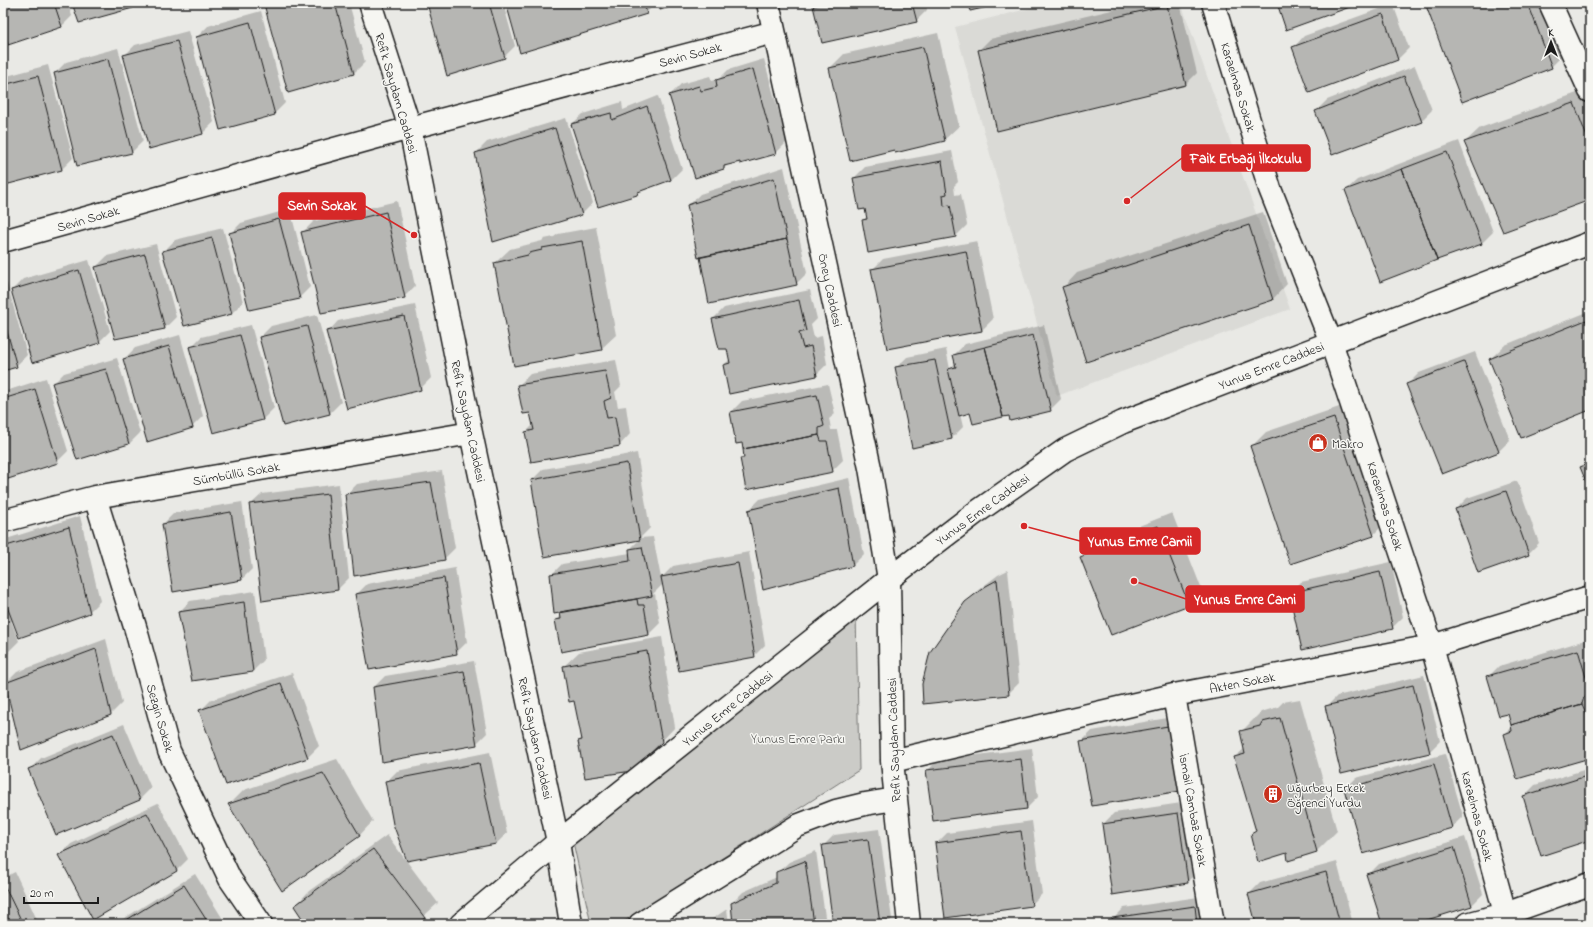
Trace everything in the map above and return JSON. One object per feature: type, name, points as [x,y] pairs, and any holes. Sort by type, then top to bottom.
[{"type":"street","name":"Refik Saydam Caddesi","points":[[370,3],[410,128],[470,432],[558,842],[571,924]]},
{"type":"street","name":"Öney Caddesi","points":[[768,3],[870,468],[889,579]]},
{"type":"street","name":"Karaelmas Sokak","points":[[1213,3],[1270,189],[1331,342],[1432,646],[1507,919]]},
{"type":"street","points":[[1550,3],[1590,91]]},
{"type":"street","name":"Sevin Sokak","points":[[3,241],[410,128],[774,32]]},
{"type":"street","name":"Yunus Emre Caddesi","points":[[461,924],[558,842],[889,579],[974,514],[1065,450],[1123,422],[1590,243]]},
{"type":"street","name":"Sümbüllü Sokak","points":[[3,521],[95,497],[470,432]]},
{"type":"street","name":"Sezgin Sokak","points":[[95,497],[136,630],[169,751],[230,879],[261,924]]},
{"type":"street","name":"Refik Saydam Caddesi","points":[[889,579],[892,761],[908,924]]},
{"type":"street","name":"Akten Sokak","points":[[892,761],[1174,695],[1432,646],[1590,596]]},
{"type":"street","name":"İsmail Cambaz Sokak","points":[[1174,695],[1213,924]]},
{"type":"street","points":[[640,924],[797,826],[836,811],[895,799]]},
{"type":"street","points":[[1467,924],[1507,919],[1590,884]]},
{"type":"shaded area","points":[[1051,3],[1181,3],[1290,309],[1057,396],[955,27]]},
{"type":"green space","name":"Yunus Emre Parkı","points":[[856,613],[859,770],[620,924],[591,924],[573,842]]},
{"type":"building","points":[[3,3],[54,3],[62,27],[8,45],[3,28]]},
{"type":"building","points":[[72,3],[131,3],[133,8],[79,23]]},
{"type":"building","points":[[335,3],[354,74],[288,93],[264,4]]},
{"type":"building","points":[[427,3],[489,3],[505,58],[447,76]]},
{"type":"building","points":[[506,3],[644,3],[647,14],[520,53]]},
{"type":"building","points":[[659,3],[684,3],[660,10]]},
{"type":"building","points":[[825,3],[912,3],[917,22],[822,43],[813,6]]},
{"type":"building","points":[[968,3],[1005,3],[970,11]]},
{"type":"building","points":[[1277,3],[1361,3],[1286,30]]},
{"type":"building","points":[[1425,3],[1528,3],[1552,68],[1462,102]]},
{"type":"building","points":[[1167,5],[1186,85],[997,131],[978,50]]},
{"type":"building","points":[[1383,14],[1398,60],[1309,93],[1292,47]]},
{"type":"building","points":[[250,22],[275,115],[220,130],[196,37]]},
{"type":"building","points":[[177,41],[203,134],[149,149],[123,55]]},
{"type":"building","points":[[923,47],[945,141],[895,153],[894,150],[850,161],[829,68]]},
{"type":"building","points":[[108,59],[132,153],[77,166],[54,73]]},
{"type":"building","points":[[753,69],[776,154],[740,164],[740,162],[724,166],[724,169],[695,178],[669,95],[699,86],[701,91],[717,87],[716,80]]},
{"type":"building","points":[[38,76],[62,170],[5,185],[3,179],[3,85]]},
{"type":"building","points":[[1404,76],[1422,122],[1332,155],[1315,111]]},
{"type":"building","points":[[1574,103],[1590,145],[1590,200],[1503,232],[1464,142]]},
{"type":"building","points":[[647,106],[671,180],[638,192],[637,195],[598,207],[571,124],[611,113],[612,120]]},
{"type":"building","points":[[555,128],[582,215],[493,242],[475,153]]},
{"type":"building","points":[[1447,152],[1482,244],[1437,260],[1402,169]]},
{"type":"building","points":[[942,161],[947,194],[943,195],[944,206],[950,205],[956,237],[868,253],[862,220],[867,219],[865,209],[859,210],[853,178]]},
{"type":"building","points":[[1402,169],[1437,260],[1380,282],[1345,190]]},
{"type":"building","points":[[774,178],[787,239],[698,258],[687,205]]},
{"type":"building","points":[[386,212],[405,298],[321,313],[301,232]]},
{"type":"building","points":[[279,219],[300,299],[249,310],[229,233]]},
{"type":"building","points":[[1249,225],[1273,300],[1086,362],[1062,287]]},
{"type":"building","points":[[212,238],[232,314],[184,326],[162,251]]},
{"type":"building","points":[[787,239],[797,285],[709,304],[700,257]]},
{"type":"building","points":[[582,241],[602,350],[514,366],[494,263],[528,255],[529,253],[542,250],[542,248]]},
{"type":"building","points":[[966,251],[982,331],[887,349],[871,269]]},
{"type":"building","points":[[145,254],[165,329],[115,339],[95,267]]},
{"type":"building","points":[[79,270],[100,343],[32,363],[11,290]]},
{"type":"building","points":[[799,300],[806,331],[799,333],[803,348],[811,346],[817,376],[729,394],[723,365],[730,363],[727,349],[719,349],[712,319]]},
{"type":"building","points":[[404,316],[421,390],[347,409],[326,331]]},
{"type":"building","points":[[3,317],[17,367],[3,371]]},
{"type":"building","points":[[1586,320],[1590,329],[1590,410],[1521,438],[1489,359]]},
{"type":"building","points":[[307,326],[330,414],[283,426],[259,337]]},
{"type":"building","points":[[240,335],[263,420],[213,433],[189,347]]},
{"type":"building","points":[[1033,335],[1051,411],[1010,421],[1009,416],[1003,417],[985,347]]},
{"type":"building","points":[[169,346],[193,428],[147,442],[123,359]]},
{"type":"building","points":[[985,347],[1003,417],[973,424],[970,413],[959,416],[948,369],[956,367],[953,355]]},
{"type":"building","points":[[935,360],[952,439],[912,448],[895,367]]},
{"type":"building","points":[[1464,362],[1499,452],[1442,474],[1406,384]]},
{"type":"building","points":[[106,369],[129,444],[77,460],[52,383]]},
{"type":"building","points":[[605,371],[611,398],[604,401],[607,418],[615,417],[620,446],[531,462],[525,432],[534,430],[530,413],[523,414],[517,385]]},
{"type":"building","points":[[35,389],[58,463],[5,480],[3,472],[3,399]]},
{"type":"building","points":[[817,395],[824,426],[819,428],[819,435],[743,449],[742,443],[736,444],[730,412]]},
{"type":"building","points":[[1334,418],[1374,536],[1290,564],[1250,446]]},
{"type":"building","points":[[819,435],[821,441],[827,441],[833,472],[746,490],[740,458],[744,458],[743,449]]},
{"type":"building","points":[[627,463],[640,540],[544,557],[531,480]]},
{"type":"building","points":[[1590,463],[1590,491],[1580,467]]},
{"type":"building","points":[[431,482],[445,560],[354,576],[345,494]]},
{"type":"building","points":[[839,488],[853,566],[763,590],[748,510]]},
{"type":"building","points":[[1506,491],[1529,555],[1478,573],[1455,509]]},
{"type":"building","points":[[328,494],[338,590],[262,601],[249,504]]},
{"type":"building","points":[[231,512],[242,580],[173,592],[162,524]]},
{"type":"building","points":[[1158,526],[1189,605],[1111,635],[1080,557]]},
{"type":"building","points":[[69,527],[90,613],[19,638],[3,596],[3,547]]},
{"type":"building","points":[[642,547],[652,596],[554,614],[550,574],[630,561],[629,549]]},
{"type":"building","points":[[738,563],[755,657],[679,671],[661,577]]},
{"type":"building","points":[[1380,572],[1393,629],[1302,650],[1289,593]]},
{"type":"building","points":[[444,578],[457,654],[369,670],[355,594]]},
{"type":"building","points":[[997,580],[1009,695],[923,704],[922,684],[930,652],[965,602],[986,586]]},
{"type":"building","points":[[637,599],[638,605],[644,605],[649,635],[561,652],[555,620],[561,619],[560,612]]},
{"type":"building","points":[[244,602],[253,672],[192,681],[178,612]]},
{"type":"building","points":[[3,638],[8,653],[3,654]]},
{"type":"building","points":[[96,649],[111,715],[21,750],[5,683]]},
{"type":"building","points":[[1578,650],[1590,691],[1590,695],[1584,697],[1582,704],[1511,725],[1508,714],[1499,716],[1487,676]]},
{"type":"building","points":[[647,651],[662,742],[632,771],[585,778],[578,741],[582,740],[574,701],[569,702],[563,666]]},
{"type":"building","points":[[464,671],[477,745],[382,762],[373,687]]},
{"type":"building","points":[[281,683],[308,758],[226,785],[199,710]]},
{"type":"building","points":[[1413,685],[1430,753],[1341,774],[1325,706]]},
{"type":"building","points":[[1582,704],[1587,715],[1590,715],[1590,758],[1517,779],[1504,734],[1512,731],[1511,725]]},
{"type":"building","name":"Uğurbey Erkek Öğrenci Yurdu","points":[[1280,718],[1317,852],[1288,861],[1287,853],[1258,862],[1251,834],[1256,831],[1234,757],[1245,754],[1240,731],[1260,726],[1262,722]]},
{"type":"building","points":[[1168,726],[1180,791],[1092,806],[1080,741]]},
{"type":"building","points":[[113,734],[140,800],[56,835],[28,769]]},
{"type":"building","points":[[1021,759],[1027,809],[933,821],[926,770]]},
{"type":"building","points":[[479,763],[496,844],[407,861],[393,824],[385,781]]},
{"type":"building","points":[[1434,764],[1452,828],[1363,854],[1344,789]]},
{"type":"building","points":[[323,773],[360,836],[282,891],[228,804]]},
{"type":"building","points":[[1590,775],[1590,840],[1541,856],[1523,796]]},
{"type":"building","points":[[147,813],[177,871],[93,920],[58,855]]},
{"type":"building","points":[[1178,813],[1188,883],[1112,895],[1102,824]]},
{"type":"building","points":[[1021,831],[1032,906],[945,918],[935,843]]},
{"type":"building","points":[[868,839],[880,924],[833,924],[822,845]]},
{"type":"building","points":[[1454,847],[1472,906],[1414,924],[1382,924],[1366,874]]},
{"type":"building","points":[[373,849],[425,918],[417,924],[306,924],[294,906]]},
{"type":"building","points":[[805,861],[814,924],[733,924],[731,903],[776,883],[776,872]]},
{"type":"building","points":[[1326,872],[1340,924],[1256,924],[1248,894]]},
{"type":"building","points":[[3,883],[23,924],[3,924]]},
{"type":"building","points":[[184,885],[209,924],[120,924],[159,900]]},
{"type":"building","points":[[1195,906],[1197,924],[1113,924],[1112,918]]},
{"type":"place","name":"Faik Erbağı İlkokulu","points":[[1127,201]]},
{"type":"place","name":"Sevin Sokak","points":[[414,235]]},
{"type":"place","name":"Makro","points":[[1318,443]]},
{"type":"place","name":"Yunus Emre Camii","points":[[1024,526]]},
{"type":"place","name":"Yunus Emre Cami","points":[[1134,581]]},
{"type":"place","name":"Uğurbey Erkek Öğrenci Yurdu","points":[[1273,794]]}]
